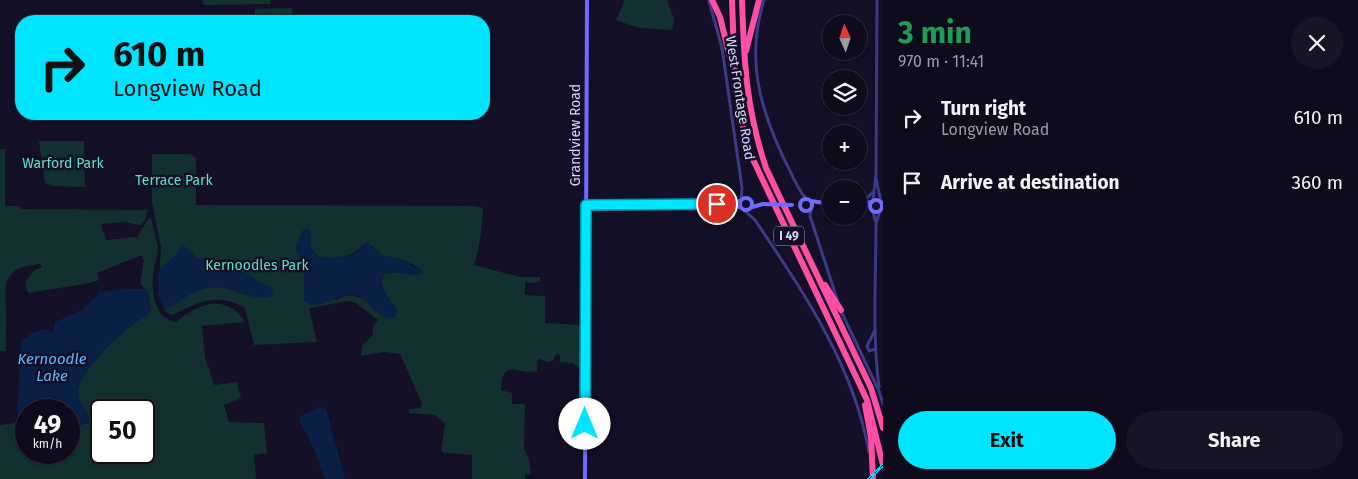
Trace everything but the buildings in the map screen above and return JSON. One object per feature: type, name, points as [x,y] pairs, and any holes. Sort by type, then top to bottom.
[{"type":"highway","points":[[711,0],[720,17],[735,78]]},
{"type":"highway","name":"I 49","points":[[732,0],[735,78],[740,115],[757,169],[861,387],[874,423],[883,465]]},
{"type":"highway","name":"I 49","points":[[742,0],[744,62],[750,112],[766,168],[871,388],[883,428]]},
{"type":"highway","points":[[744,62],[759,0]]},
{"type":"highway","points":[[818,279],[827,288],[841,310]]},
{"type":"highway","points":[[861,387],[871,437],[873,479]]},
{"type":"main road","name":"Grandview Road","points":[[585,479],[587,0]]},
{"type":"main road","points":[[586,205],[717,204],[741,201],[747,198],[752,205]]},
{"type":"main road","points":[[717,204],[740,207],[745,211],[752,205],[794,205],[806,199],[822,204]]},
{"type":"main road","points":[[740,207],[741,201]]},
{"type":"main road","points":[[801,202],[802,209]]},
{"type":"main road","points":[[811,202],[811,208]]},
{"type":"main road","points":[[872,210],[873,202]]},
{"type":"main road","points":[[867,203],[882,203],[881,210],[867,208]]},
{"type":"main road","points":[[794,205],[805,211],[822,206]]},
{"type":"street","name":"West Frontage Road","points":[[711,0],[722,48],[742,188],[741,201]]},
{"type":"street","points":[[764,0],[758,23],[756,50],[760,97],[775,138],[797,185],[806,199]]},
{"type":"street","points":[[873,202],[876,175],[877,0]]},
{"type":"street","points":[[876,175],[882,203]]},
{"type":"street","points":[[867,199],[874,189]]},
{"type":"street","points":[[811,208],[810,216],[841,310],[879,391],[883,404]]},
{"type":"street","points":[[872,210],[876,223],[875,330],[879,391]]},
{"type":"street","points":[[876,223],[881,210]]},
{"type":"street","points":[[745,211],[755,220],[808,298],[844,367],[862,420],[873,479]]},
{"type":"street","points":[[875,330],[867,344],[867,350],[873,351],[876,346]]},
{"type":"green space","points":[[203,0],[270,0],[270,4],[205,5]]},
{"type":"green space","points":[[625,0],[667,0],[674,19],[672,30],[639,28],[616,20]]},
{"type":"green space","points":[[292,8],[293,15],[255,15],[255,9]]},
{"type":"green space","name":"Warford Park","points":[[39,141],[84,141],[85,187],[53,186],[45,183]]},
{"type":"green space","points":[[0,149],[5,149],[5,206],[19,206],[21,209],[148,210],[144,222],[140,225],[124,222],[101,224],[106,240],[137,237],[149,218],[151,218],[158,248],[153,272],[153,290],[159,311],[169,320],[176,322],[203,306],[221,304],[230,307],[238,313],[245,322],[202,326],[205,357],[214,385],[237,382],[241,398],[224,405],[229,422],[264,423],[267,453],[254,455],[256,479],[0,479],[0,425],[15,423],[15,464],[80,464],[80,425],[90,422],[90,464],[155,464],[155,399],[90,399],[90,414],[78,397],[79,385],[90,367],[121,334],[151,310],[148,293],[140,283],[144,261],[142,255],[97,273],[99,280],[90,283],[28,293],[25,282],[35,270],[42,267],[40,264],[19,269],[13,273],[9,278],[6,292],[6,351],[0,351]]},
{"type":"green space","points":[[152,154],[190,154],[196,158],[196,205],[471,206],[483,208],[478,251],[474,265],[520,277],[540,277],[540,282],[525,283],[525,295],[545,296],[545,323],[583,325],[583,370],[572,363],[560,362],[560,355],[556,354],[553,361],[547,362],[538,358],[537,371],[508,370],[502,379],[501,390],[512,393],[512,404],[525,404],[524,448],[529,459],[531,474],[525,475],[525,479],[472,479],[472,455],[444,453],[441,450],[445,424],[435,415],[409,413],[409,409],[420,408],[422,403],[400,354],[385,352],[361,356],[362,345],[373,335],[373,326],[378,320],[356,303],[349,301],[309,308],[317,342],[254,345],[245,308],[235,303],[217,300],[208,301],[190,306],[172,315],[166,312],[158,295],[161,248],[152,202]],"holes":[[[311,232],[310,246],[318,257],[330,258],[349,255],[363,245],[373,246],[383,256],[402,259],[421,269],[416,275],[397,271],[384,274],[381,283],[387,297],[393,304],[385,316],[356,296],[344,296],[336,300],[304,270],[302,263]]]},
{"type":"water","points":[[307,228],[311,232],[310,246],[318,257],[345,257],[359,251],[367,242],[382,255],[407,261],[421,269],[423,274],[384,274],[381,284],[382,288],[397,310],[395,318],[383,316],[363,299],[352,294],[346,294],[317,305],[304,301],[304,270],[295,247],[303,230]]},
{"type":"water","points":[[182,244],[198,258],[220,262],[243,272],[274,290],[271,296],[263,298],[217,287],[209,288],[193,293],[167,309],[163,306],[159,297],[159,269],[179,252]]},
{"type":"water","name":"Kernoodle Lake","points":[[146,289],[151,310],[127,329],[97,358],[79,385],[79,399],[18,399],[21,341],[29,336],[28,334],[44,329],[53,333],[55,322],[83,310],[100,292]]},
{"type":"water","name":"Kernoodle Lake","points":[[80,401],[90,415],[90,423],[80,424]]},
{"type":"water","points":[[321,407],[326,408],[345,479],[325,479],[313,447],[299,420],[301,416]]},
{"type":"railway","points":[[869,479],[883,465]]},
{"type":"route","points":[[585,424],[586,205],[717,204]]},
{"type":"park label","name":"Terrace Park","points":[[174,180]]},
{"type":"park label","name":"Kernoodles Park","points":[[257,265]]}]
